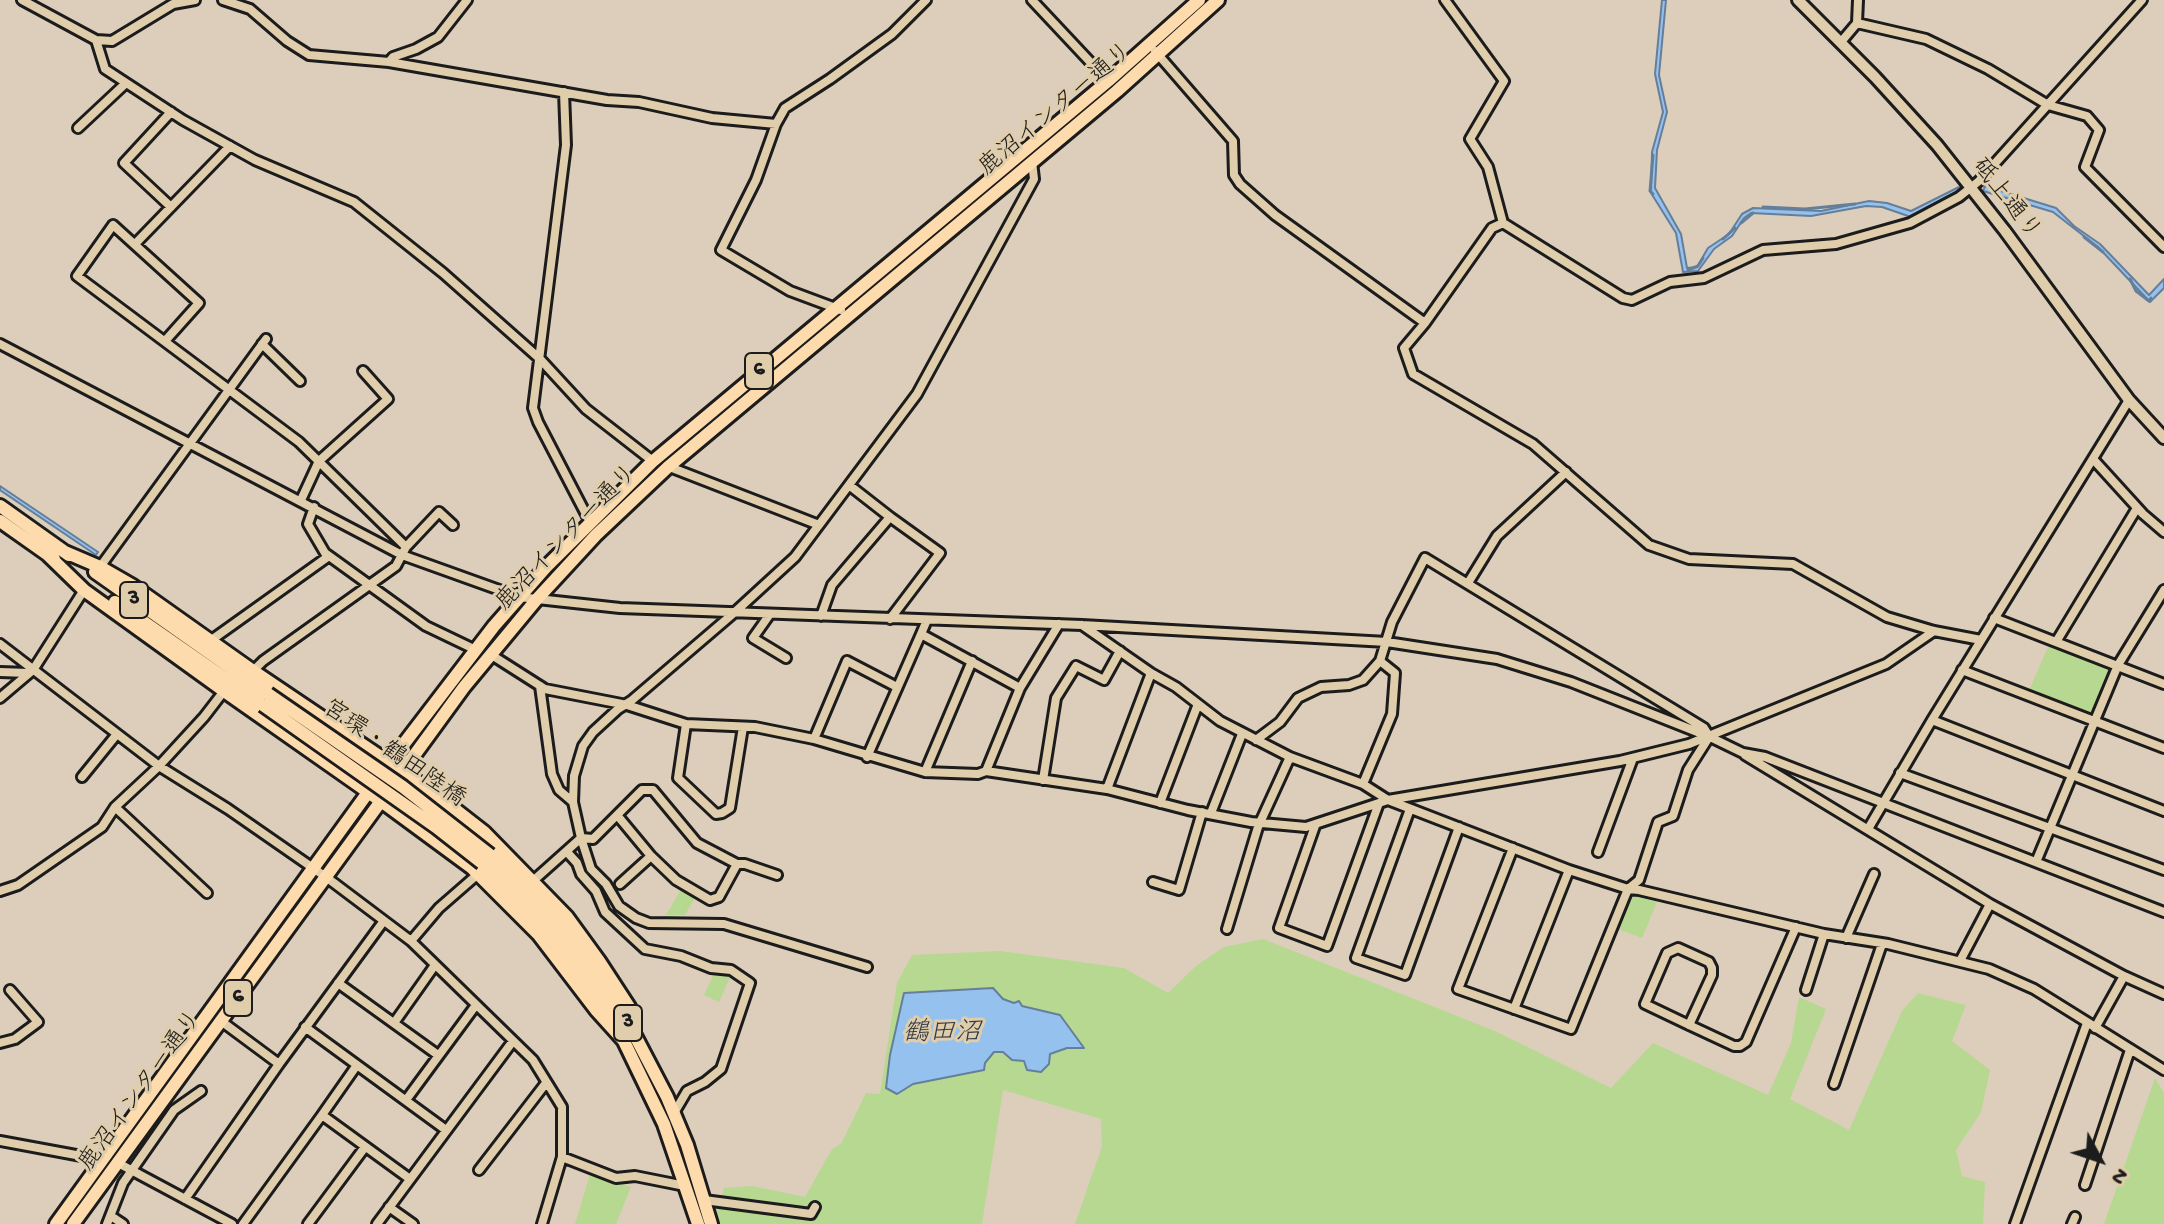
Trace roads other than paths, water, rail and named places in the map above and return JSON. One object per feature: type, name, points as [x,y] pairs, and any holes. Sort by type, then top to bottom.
[{"type":"main road","name":"鹿沼インター通り","points":[[73,1224],[402,771],[490,654],[537,599],[596,535],[668,467],[848,315],[1199,0]]},
{"type":"main road","name":"鹿沼インター通り","points":[[56,1224],[390,762],[519,597],[590,522],[652,462],[836,307],[1159,55],[1218,0]]},
{"type":"main road","name":"3","points":[[0,506],[266,700]]},
{"type":"main road","name":"3","points":[[0,521],[266,700]]},
{"type":"main road","name":"3","points":[[65,552],[133,586],[390,762],[484,832],[567,917],[629,1007],[632,1030]]},
{"type":"main road","name":"3","points":[[48,555],[84,590],[381,801],[483,864],[555,921],[598,977],[632,1030],[674,1113],[711,1224]]},
{"type":"main road","name":"宮環・鶴田陸橋","points":[[266,700],[483,864]]},
{"type":"main road","name":"3","points":[[483,864],[547,929],[584,975],[625,1042],[664,1124],[698,1224]]},
{"type":"street","points":[[22,0],[96,40],[112,41],[173,4],[195,0]]},
{"type":"street","points":[[223,0],[250,9],[287,41],[309,55],[389,62],[607,100],[639,102],[712,118],[776,124]]},
{"type":"street","points":[[389,62],[393,57],[438,37],[467,0]]},
{"type":"street","points":[[848,315],[836,307],[790,291],[721,250],[756,180],[785,108],[892,34],[926,0]]},
{"type":"street","points":[[1032,0],[1108,81]]},
{"type":"street","points":[[1445,0],[1504,81],[1470,139],[1488,167],[1503,223],[1623,298],[1632,300],[1670,282],[1704,278],[1763,250],[1836,244],[1910,223],[1972,188],[2142,0]]},
{"type":"street","name":"砥上通り","points":[[1798,0],[1908,112],[1972,188],[2129,400],[2164,438]]},
{"type":"street","points":[[1841,42],[1857,23],[1858,0]]},
{"type":"street","points":[[1857,23],[1926,39],[1988,69],[2048,105],[2087,116],[2099,130],[2085,167],[2164,247]]},
{"type":"street","points":[[96,40],[105,69],[171,112],[255,160],[354,202],[443,273],[540,359],[586,409],[652,462],[819,525]]},
{"type":"street","points":[[1150,45],[1233,141],[1234,175],[1240,184],[1275,215],[1425,323]]},
{"type":"street","points":[[78,128],[126,83]]},
{"type":"street","points":[[564,92],[566,145],[533,408],[590,522]]},
{"type":"street","points":[[171,112],[124,163],[171,207]]},
{"type":"street","points":[[135,244],[230,146]]},
{"type":"street","points":[[867,967],[724,924],[649,923],[619,906],[606,884],[591,869],[581,838],[573,802],[577,761],[593,732],[795,557],[917,394],[1034,179],[1029,155]]},
{"type":"street","points":[[1503,223],[1492,228],[1404,348],[1413,374],[1533,444],[1649,545],[1689,559],[1793,564],[1887,617],[1934,631],[1981,640]]},
{"type":"street","points":[[165,341],[199,303],[113,225],[77,276],[299,442],[404,551]]},
{"type":"street","points":[[100,567],[264,342],[300,381]]},
{"type":"street","points":[[0,344],[404,551],[519,597],[620,608],[1082,625],[1387,642],[1497,659],[1571,682],[1743,753],[1990,904],[2164,994]]},
{"type":"street","points":[[301,500],[319,461],[388,399],[363,371]]},
{"type":"street","points":[[1868,829],[2129,400]]},
{"type":"street","points":[[2093,459],[2137,508],[2164,532]]},
{"type":"street","points":[[1468,583],[1497,536],[1566,472]]},
{"type":"street","points":[[849,485],[940,553],[890,619]]},
{"type":"street","points":[[314,507],[308,524],[329,556],[426,626],[476,650]]},
{"type":"street","points":[[2056,642],[2137,508]]},
{"type":"street","points":[[253,671],[396,566],[404,551],[439,512],[453,525]]},
{"type":"street","points":[[821,616],[832,585],[890,517]]},
{"type":"street","points":[[210,641],[329,556]]},
{"type":"street","points":[[1256,740],[1280,722],[1298,698],[1321,687],[1349,685],[1363,680],[1380,661],[1392,622],[1425,558],[1704,728],[1710,737]]},
{"type":"street","points":[[0,698],[31,671],[84,590]]},
{"type":"street","points":[[2036,862],[2118,665],[2164,590]]},
{"type":"street","points":[[2154,606],[2164,612]]},
{"type":"street","points":[[770,614],[753,638],[786,658]]},
{"type":"street","points":[[1994,618],[2164,684]]},
{"type":"street","points":[[867,757],[927,620]]},
{"type":"street","points":[[986,771],[1020,688],[1059,624]]},
{"type":"street","points":[[1082,625],[1242,734],[1290,757],[1363,784],[1383,802],[1410,809],[1569,870],[1628,889],[1824,934],[1960,961],[2012,977],[2164,1070]]},
{"type":"street","points":[[490,654],[545,689],[624,705],[686,724],[755,727],[814,739],[925,772],[978,774],[986,771],[1107,789],[1207,813],[1292,826],[1315,826],[1383,802],[1633,758],[1710,737],[1886,664],[1934,631]]},
{"type":"street","points":[[921,634],[1020,688]]},
{"type":"street","points":[[0,644],[31,671],[159,766],[326,877],[411,941],[533,1060],[562,1107],[562,1157],[542,1224]]},
{"type":"street","points":[[1043,780],[1056,698],[1076,666],[1104,680],[1120,651]]},
{"type":"street","points":[[814,739],[847,661],[897,687]]},
{"type":"street","points":[[925,772],[972,661]]},
{"type":"street","points":[[1363,784],[1392,714],[1395,673],[1380,661]]},
{"type":"street","points":[[1962,670],[2164,748]]},
{"type":"street","points":[[0,672],[31,671]]},
{"type":"street","points":[[1107,789],[1151,673]]},
{"type":"street","points":[[540,686],[552,774],[559,790],[573,802]]},
{"type":"street","points":[[0,891],[18,885],[102,827],[115,807],[159,766],[224,691]]},
{"type":"street","points":[[1160,803],[1198,704]]},
{"type":"street","points":[[1932,720],[2164,811]]},
{"type":"street","points":[[686,724],[678,778],[716,814],[730,808],[743,727]]},
{"type":"street","points":[[82,777],[117,734]]},
{"type":"street","points":[[1153,882],[1179,890],[1207,813],[1242,734]]},
{"type":"street","points":[[1513,848],[1458,989],[1571,1029],[1628,889],[1639,880],[1658,822],[1673,816],[1688,770],[1710,737]]},
{"type":"street","points":[[1743,753],[1765,757],[2164,912]]},
{"type":"street","points":[[1227,929],[1258,827],[1290,757]]},
{"type":"street","points":[[1598,852],[1633,758]]},
{"type":"street","points":[[1900,773],[2164,870]]},
{"type":"street","points":[[534,880],[581,838],[593,839],[642,790],[653,790],[697,843],[737,864],[777,875]]},
{"type":"street","points":[[1315,826],[1279,928],[1327,946],[1383,802]]},
{"type":"street","points":[[115,807],[207,893]]},
{"type":"street","points":[[1410,809],[1356,958],[1405,975],[1459,827]]},
{"type":"street","points":[[617,815],[676,880],[710,900],[719,897],[737,864]]},
{"type":"street","points":[[567,852],[596,891],[605,912],[645,949],[681,956],[711,968],[731,970],[750,983],[721,1069],[687,1091],[674,1113]]},
{"type":"street","points":[[620,884],[651,856]]},
{"type":"street","points":[[411,941],[483,864]]},
{"type":"street","points":[[1514,1009],[1569,870]]},
{"type":"street","points":[[1846,938],[1874,874]]},
{"type":"street","points":[[1960,961],[1990,904]]},
{"type":"street","points":[[185,1199],[383,922]]},
{"type":"street","points":[[1689,1025],[1712,975],[1712,968],[1709,962],[1678,948],[1667,953],[1645,1004],[1689,1025],[1734,1046],[1740,1046],[1746,1042],[1796,927]]},
{"type":"street","points":[[1806,990],[1824,934]]},
{"type":"street","points":[[1834,1084],[1882,944]]},
{"type":"street","points":[[394,1023],[435,965]]},
{"type":"street","points":[[2015,1224],[2091,1025],[2124,976]]},
{"type":"street","points":[[338,983],[438,1055]]},
{"type":"street","points":[[0,1043],[15,1039],[38,1022],[10,990]]},
{"type":"street","points":[[406,1100],[476,1005]]},
{"type":"street","points":[[221,1021],[279,1064]]},
{"type":"street","points":[[305,1027],[446,1130]]},
{"type":"street","points":[[377,1224],[513,1041]]},
{"type":"street","points":[[2085,1185],[2130,1050]]},
{"type":"street","points":[[243,1224],[357,1065]]},
{"type":"street","points":[[479,1170],[546,1083]]},
{"type":"street","points":[[123,1224],[109,1220],[123,1183],[174,1110],[201,1091]]},
{"type":"street","points":[[322,1115],[410,1179]]},
{"type":"street","points":[[0,1141],[103,1160]]},
{"type":"street","points":[[308,1224],[365,1147]]},
{"type":"street","points":[[562,1157],[616,1178],[635,1176],[685,1186]]},
{"type":"street","points":[[118,1163],[232,1224]]},
{"type":"street","points":[[704,1200],[811,1214],[815,1207]]},
{"type":"street","points":[[389,1207],[413,1224]]},
{"type":"water","points":[[1662,0],[1666,0],[1659,75],[1667,112],[1657,150],[1655,188],[1681,234],[1687,268],[1697,267],[1708,248],[1729,234],[1742,214],[1753,208],[1821,211],[1869,201],[1911,211],[1959,187],[1960,191],[1911,217],[1882,207],[1866,206],[1811,216],[1751,213],[1732,236],[1714,249],[1698,271],[1683,272],[1676,233],[1651,193],[1652,152],[1663,112],[1655,74]]},
{"type":"water","points":[[1985,186],[2056,208],[2074,226],[2100,244],[2149,295],[2164,279],[2164,288],[2150,302],[2098,247],[2053,212],[1983,191]]},
{"type":"water","points":[[0,486],[98,552],[96,555],[0,490]]},
{"type":"water","name":"鶴田沼","points":[[993,988],[1003,999],[1060,1015],[1084,1048],[1067,1048],[1050,1054],[1049,1064],[1041,1072],[1027,1070],[1024,1061],[1012,1060],[1003,1052],[994,1052],[985,1063],[984,1070],[913,1084],[897,1094],[886,1088],[904,993]]},
{"type":"waterway","points":[[1653,155],[1650,191],[1653,194]]},
{"type":"waterway","points":[[1763,207],[1805,209],[1855,204]]},
{"type":"waterway","points":[[1741,223],[1753,213]]},
{"type":"waterway","points":[[1723,239],[1735,228]]},
{"type":"waterway","points":[[2084,237],[2103,252]]},
{"type":"waterway","points":[[1688,270],[1698,266],[1703,258]]},
{"type":"waterway","points":[[2130,279],[2136,291],[2149,301],[2151,298]]}]
